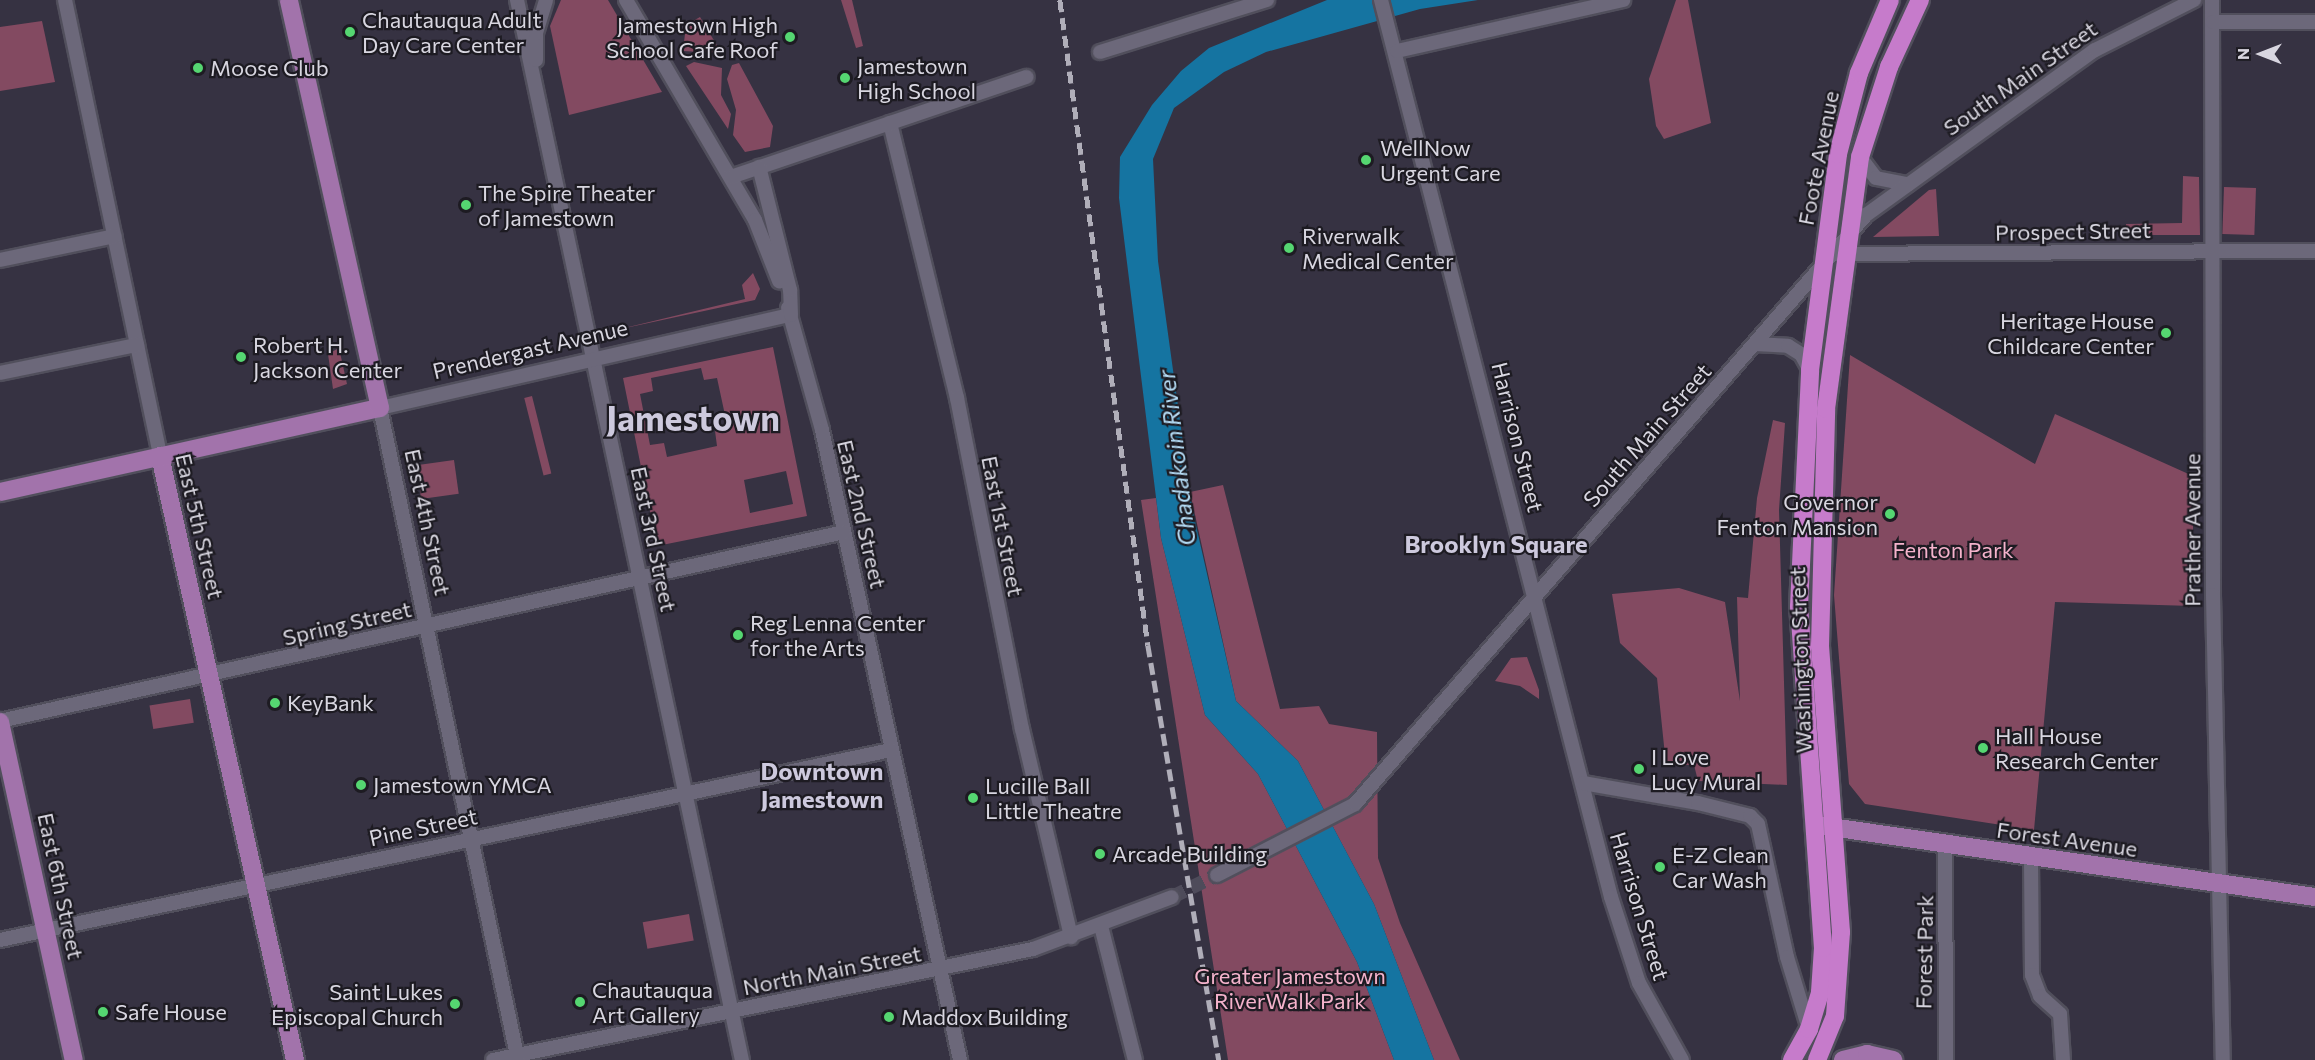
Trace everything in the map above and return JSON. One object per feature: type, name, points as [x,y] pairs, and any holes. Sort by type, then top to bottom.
[{"type":"highway","name":"Foote Avenue","points":[[1833,255],[1838,153],[1859,73],[1890,0]]},
{"type":"highway","name":"Foote Avenue","points":[[1833,255],[1860,157],[1889,67],[1920,0]]},
{"type":"highway","name":"Washington Street","points":[[1792,1060],[1809,1029],[1820,992],[1823,948],[1799,607],[1810,370],[1833,255]]},
{"type":"highway","name":"Washington Street","points":[[1817,1060],[1835,1016],[1840,971],[1837,826],[1820,646],[1820,491],[1833,255]]},
{"type":"main road","name":"East 4th Street","points":[[289,0],[380,408]]},
{"type":"main road","name":"Prendergast Avenue","points":[[0,492],[380,408]]},
{"type":"main road","name":"East 5th Street","points":[[160,456],[253,884],[295,1060]]},
{"type":"main road","name":"East 6th Street","points":[[0,721],[74,1060]]},
{"type":"main road","name":"Forest Avenue","points":[[1813,824],[1837,826],[2031,860],[2315,897]]},
{"type":"main road","points":[[1843,1060],[1867,1054],[1893,1060]]},
{"type":"street","name":"East 5th Street","points":[[65,0],[160,456]]},
{"type":"street","name":"East 3rd Street","points":[[517,0],[536,74],[684,794],[742,1060]]},
{"type":"street","name":"East 3rd Street","points":[[536,74],[536,33],[546,0]]},
{"type":"street","name":"East 2nd Street","points":[[626,0],[731,177],[771,257],[791,315],[844,532],[891,750],[943,970],[960,1060]]},
{"type":"street","points":[[1100,52],[1267,0]]},
{"type":"street","name":"Harrison Street","points":[[1381,0],[1397,51],[1583,783],[1639,983],[1682,1060]]},
{"type":"street","points":[[1397,51],[1623,0]]},
{"type":"street","name":"South Main Street","points":[[1217,875],[1263,855],[1355,804],[1833,255],[1908,184],[2096,50],[2194,0]]},
{"type":"street","name":"Prather Avenue","points":[[2212,0],[2213,584],[2223,1060]]},
{"type":"street","points":[[2213,22],[2315,22]]},
{"type":"street","points":[[731,177],[1027,77]]},
{"type":"street","name":"East 1st Street","points":[[890,123],[957,398],[1022,729],[1071,937]]},
{"type":"street","points":[[1860,157],[1876,178],[1908,184]]},
{"type":"street","name":"East 2nd Street","points":[[759,167],[790,290],[791,315]]},
{"type":"street","points":[[0,260],[115,236]]},
{"type":"street","name":"Prospect Street","points":[[1833,255],[2315,251]]},
{"type":"street","name":"Prendergast Avenue","points":[[380,408],[791,315]]},
{"type":"street","points":[[1755,344],[1788,346],[1801,354],[1810,370]]},
{"type":"street","points":[[0,374],[137,345]]},
{"type":"street","name":"East 4th Street","points":[[380,408],[468,839],[517,1057]]},
{"type":"street","name":"Spring Street","points":[[0,721],[641,580],[844,532]]},
{"type":"street","name":"Pine Street","points":[[0,940],[253,884],[891,750]]},
{"type":"street","points":[[1583,783],[1698,802],[1750,816],[1758,824],[1787,957],[1809,1029]]},
{"type":"street","name":"Forest Park","points":[[1945,844],[1946,1060]]},
{"type":"street","points":[[2031,860],[2032,975],[2040,996],[2060,1014],[2063,1060]]},
{"type":"street","name":"North Main Street","points":[[493,1060],[943,970],[1071,937],[1172,897]]},
{"type":"street","points":[[1101,926],[1136,1060]]},
{"type":"green space","points":[[561,0],[608,0],[662,92],[569,115],[550,26]]},
{"type":"green space","points":[[841,0],[852,0],[863,46],[856,48]]},
{"type":"green space","points":[[1676,0],[1688,0],[1711,123],[1664,139],[1656,126],[1649,79]]},
{"type":"green space","points":[[700,17],[719,49],[717,53],[683,51],[686,25]]},
{"type":"green space","points":[[42,21],[55,82],[0,91],[0,27]]},
{"type":"green space","points":[[694,62],[722,68],[721,95],[731,114],[728,129],[686,66]]},
{"type":"green space","points":[[739,63],[773,126],[770,147],[745,152],[733,135],[736,110],[727,79],[732,65]]},
{"type":"green space","points":[[2183,176],[2199,177],[2200,235],[2125,235],[2126,224],[2182,223]]},
{"type":"green space","points":[[2224,187],[2256,188],[2254,235],[2222,234]]},
{"type":"green space","points":[[1936,189],[1939,236],[1873,237],[1929,190]]},
{"type":"green space","points":[[753,273],[760,289],[755,300],[616,330],[745,299],[742,285]]},
{"type":"green space","points":[[773,347],[807,516],[657,546],[623,378]],"holes":[[[701,368],[704,380],[717,378],[728,429],[715,431],[717,446],[667,457],[664,443],[650,445],[640,394],[653,391],[651,378]],[[786,471],[793,504],[750,513],[744,480]]]},
{"type":"green space","points":[[339,348],[347,384],[333,389],[328,354]]},
{"type":"green space","name":"Fenton Park","points":[[1850,355],[2035,464],[2055,414],[2193,476],[2193,606],[2055,602],[2034,830],[1865,804],[1849,784],[1834,595]]},
{"type":"green space","points":[[532,396],[551,474],[544,476],[524,398]]},
{"type":"green space","points":[[1773,420],[1785,423],[1779,510],[1787,785],[1698,781],[1694,765],[1666,765],[1657,678],[1620,643],[1612,594],[1679,588],[1725,602],[1740,701],[1737,597],[1748,598],[1757,498]]},
{"type":"green space","points":[[454,460],[459,494],[421,499],[416,465]]},
{"type":"green space","name":"Greater Jamestown RiverWalk Park","points":[[1223,485],[1280,709],[1319,706],[1329,724],[1377,732],[1378,858],[1400,923],[1460,1060],[1434,1060],[1374,904],[1298,761],[1236,701],[1190,492]]},
{"type":"green space","name":"Greater Jamestown RiverWalk Park","points":[[1156,498],[1161,538],[1205,715],[1258,774],[1357,962],[1394,1060],[1228,1060],[1141,500]]},
{"type":"green space","points":[[1527,657],[1539,690],[1539,699],[1520,686],[1495,681],[1511,658]]},
{"type":"green space","points":[[190,699],[194,723],[153,729],[150,705]]},
{"type":"green space","points":[[689,914],[694,941],[647,949],[643,922]]},
{"type":"water","name":"Chadakoin River","points":[[1327,0],[1478,0],[1420,9],[1266,52],[1224,72],[1174,108],[1153,159],[1158,261],[1192,508],[1236,701],[1298,761],[1374,904],[1434,1060],[1394,1060],[1357,962],[1258,774],[1205,715],[1161,538],[1119,198],[1120,157],[1152,105],[1181,71],[1209,48]]},
{"type":"tunnel","points":[[1172,897],[1217,875]]},
{"type":"railway","points":[[1060,0],[1148,645],[1219,1060]]},
{"type":"place","name":"Chautauqua Adult Day Care Center","points":[[350,32]]},
{"type":"place","name":"Jamestown High School Cafe Roof","points":[[790,37]]},
{"type":"place","name":"Moose Club","points":[[198,68]]},
{"type":"place","name":"Jamestown High School","points":[[845,78]]},
{"type":"place","name":"WellNow Urgent Care","points":[[1366,160]]},
{"type":"place","name":"The Spire Theater of Jamestown","points":[[466,205]]},
{"type":"place","name":"Riverwalk Medical Center","points":[[1289,248]]},
{"type":"place","name":"Heritage House Childcare Center","points":[[2166,333]]},
{"type":"place","name":"Robert H. Jackson Center","points":[[241,357]]},
{"type":"place","name":"Governor Fenton Mansion","points":[[1890,514]]},
{"type":"place","name":"Reg Lenna Center for the Arts","points":[[738,635]]},
{"type":"place","name":"KeyBank","points":[[275,703]]},
{"type":"place","name":"Hall House Research Center","points":[[1983,748]]},
{"type":"place","name":"I Love Lucy Mural","points":[[1639,769]]},
{"type":"place","name":"Jamestown YMCA","points":[[361,785]]},
{"type":"place","name":"Lucille Ball Little Theatre","points":[[973,798]]},
{"type":"place","name":"Arcade Building","points":[[1100,854]]},
{"type":"place","name":"E-Z Clean Car Wash","points":[[1660,867]]},
{"type":"place","name":"Chautauqua Art Gallery","points":[[580,1002]]},
{"type":"place","name":"Saint Lukes Episcopal Church","points":[[455,1004]]},
{"type":"place","name":"Safe House","points":[[103,1012]]},
{"type":"place","name":"Maddox Building","points":[[889,1017]]},
{"type":"district","name":"Jamestown","points":[[693,418]]},
{"type":"district","name":"Brooklyn Square","points":[[1496,544]]},
{"type":"district","name":"Downtown Jamestown","points":[[822,785]]}]
